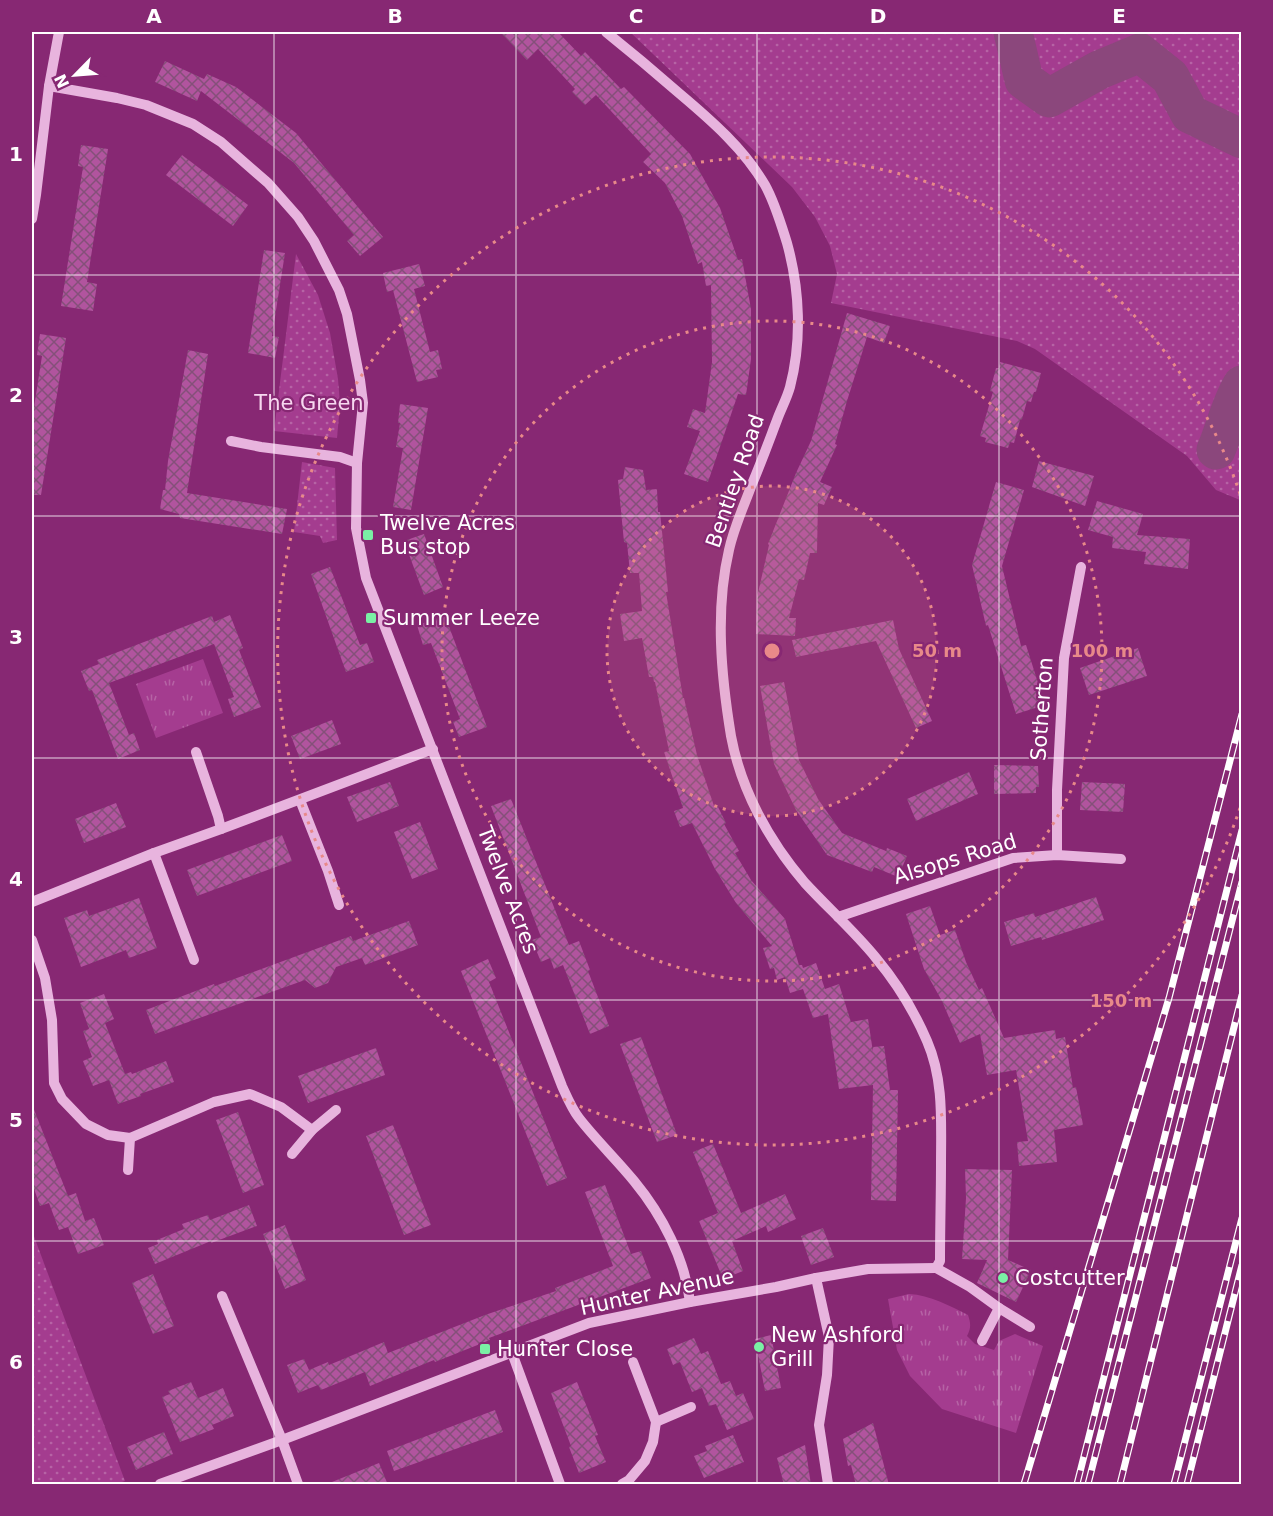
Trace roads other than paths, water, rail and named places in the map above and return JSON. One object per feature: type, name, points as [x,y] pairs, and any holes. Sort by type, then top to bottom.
[{"type":"street","points":[[32,219],[49,86],[59,32]]},
{"type":"street","name":"Bentley Road","points":[[606,32],[713,122],[737,147],[766,186],[788,246],[797,289],[798,336],[794,364],[789,389],[729,548],[721,617],[723,677],[732,738],[742,781],[756,811],[803,880],[876,958],[901,991],[928,1042],[942,1099],[940,1261],[936,1268]]},
{"type":"street","name":"Twelve Acres","points":[[49,86],[146,105],[193,124],[241,158],[282,196],[314,241],[339,290],[347,314],[356,357],[363,403],[357,463],[356,528],[366,578],[565,1094],[579,1118],[634,1181],[660,1219],[682,1269],[690,1302]]},
{"type":"street","points":[[231,441],[340,458],[357,463]]},
{"type":"street","name":"Sotherton","points":[[1058,855],[1057,790],[1064,658],[1081,567]]},
{"type":"street","points":[[32,902],[154,853],[433,749]]},
{"type":"street","points":[[196,752],[221,829]]},
{"type":"street","points":[[300,800],[339,905]]},
{"type":"street","points":[[154,853],[194,960]]},
{"type":"street","name":"Alsops Road","points":[[838,917],[1013,858],[1058,855],[1121,859]]},
{"type":"street","points":[[32,939],[45,978],[52,1020],[54,1083],[62,1099],[86,1124],[108,1135],[130,1138],[214,1102],[250,1094],[281,1107],[312,1130]]},
{"type":"street","points":[[292,1154],[312,1130],[336,1110]]},
{"type":"street","points":[[128,1170],[130,1138]]},
{"type":"street","points":[[936,1268],[970,1287],[1030,1327]]},
{"type":"street","name":"Hunter Avenue","points":[[160,1485],[589,1323],[868,1269],[936,1268]]},
{"type":"street","points":[[816,1278],[829,1337],[827,1375],[819,1425],[828,1485]]},
{"type":"street","points":[[222,1296],[282,1440],[298,1485]]},
{"type":"street","points":[[982,1341],[999,1308]]},
{"type":"street","points":[[512,1353],[560,1485]]},
{"type":"street","points":[[622,1485],[645,1461],[653,1442],[656,1422],[633,1362]]},
{"type":"street","points":[[656,1422],[691,1407]]},
{"type":"waterway","points":[[1013,32],[1024,80],[1049,98],[1099,70],[1140,53],[1170,77],[1190,114],[1242,139]]},
{"type":"waterway","points":[[1216,450],[1242,385]]},
{"type":"railway","points":[[1024,1484],[1169,998],[1242,714]]},
{"type":"railway","points":[[1077,1484],[1242,830]]},
{"type":"railway","points":[[1088,1484],[1242,882]]},
{"type":"railway","points":[[1120,1484],[1242,995]]},
{"type":"railway","points":[[1174,1484],[1242,1218]]},
{"type":"railway","points":[[1187,1484],[1242,1265]]},
{"type":"place","name":"Twelve Acres Bus stop","points":[[368,535]]},
{"type":"place","name":"Summer Leeze","points":[[371,618]]},
{"type":"place","name":"Costcutter","points":[[1003,1278]]},
{"type":"place","name":"New Ashford Grill","points":[[759,1347]]},
{"type":"place","name":"Hunter Close","points":[[485,1349]]},
{"type":"park label","name":"The Green","points":[[309,403]]}]
